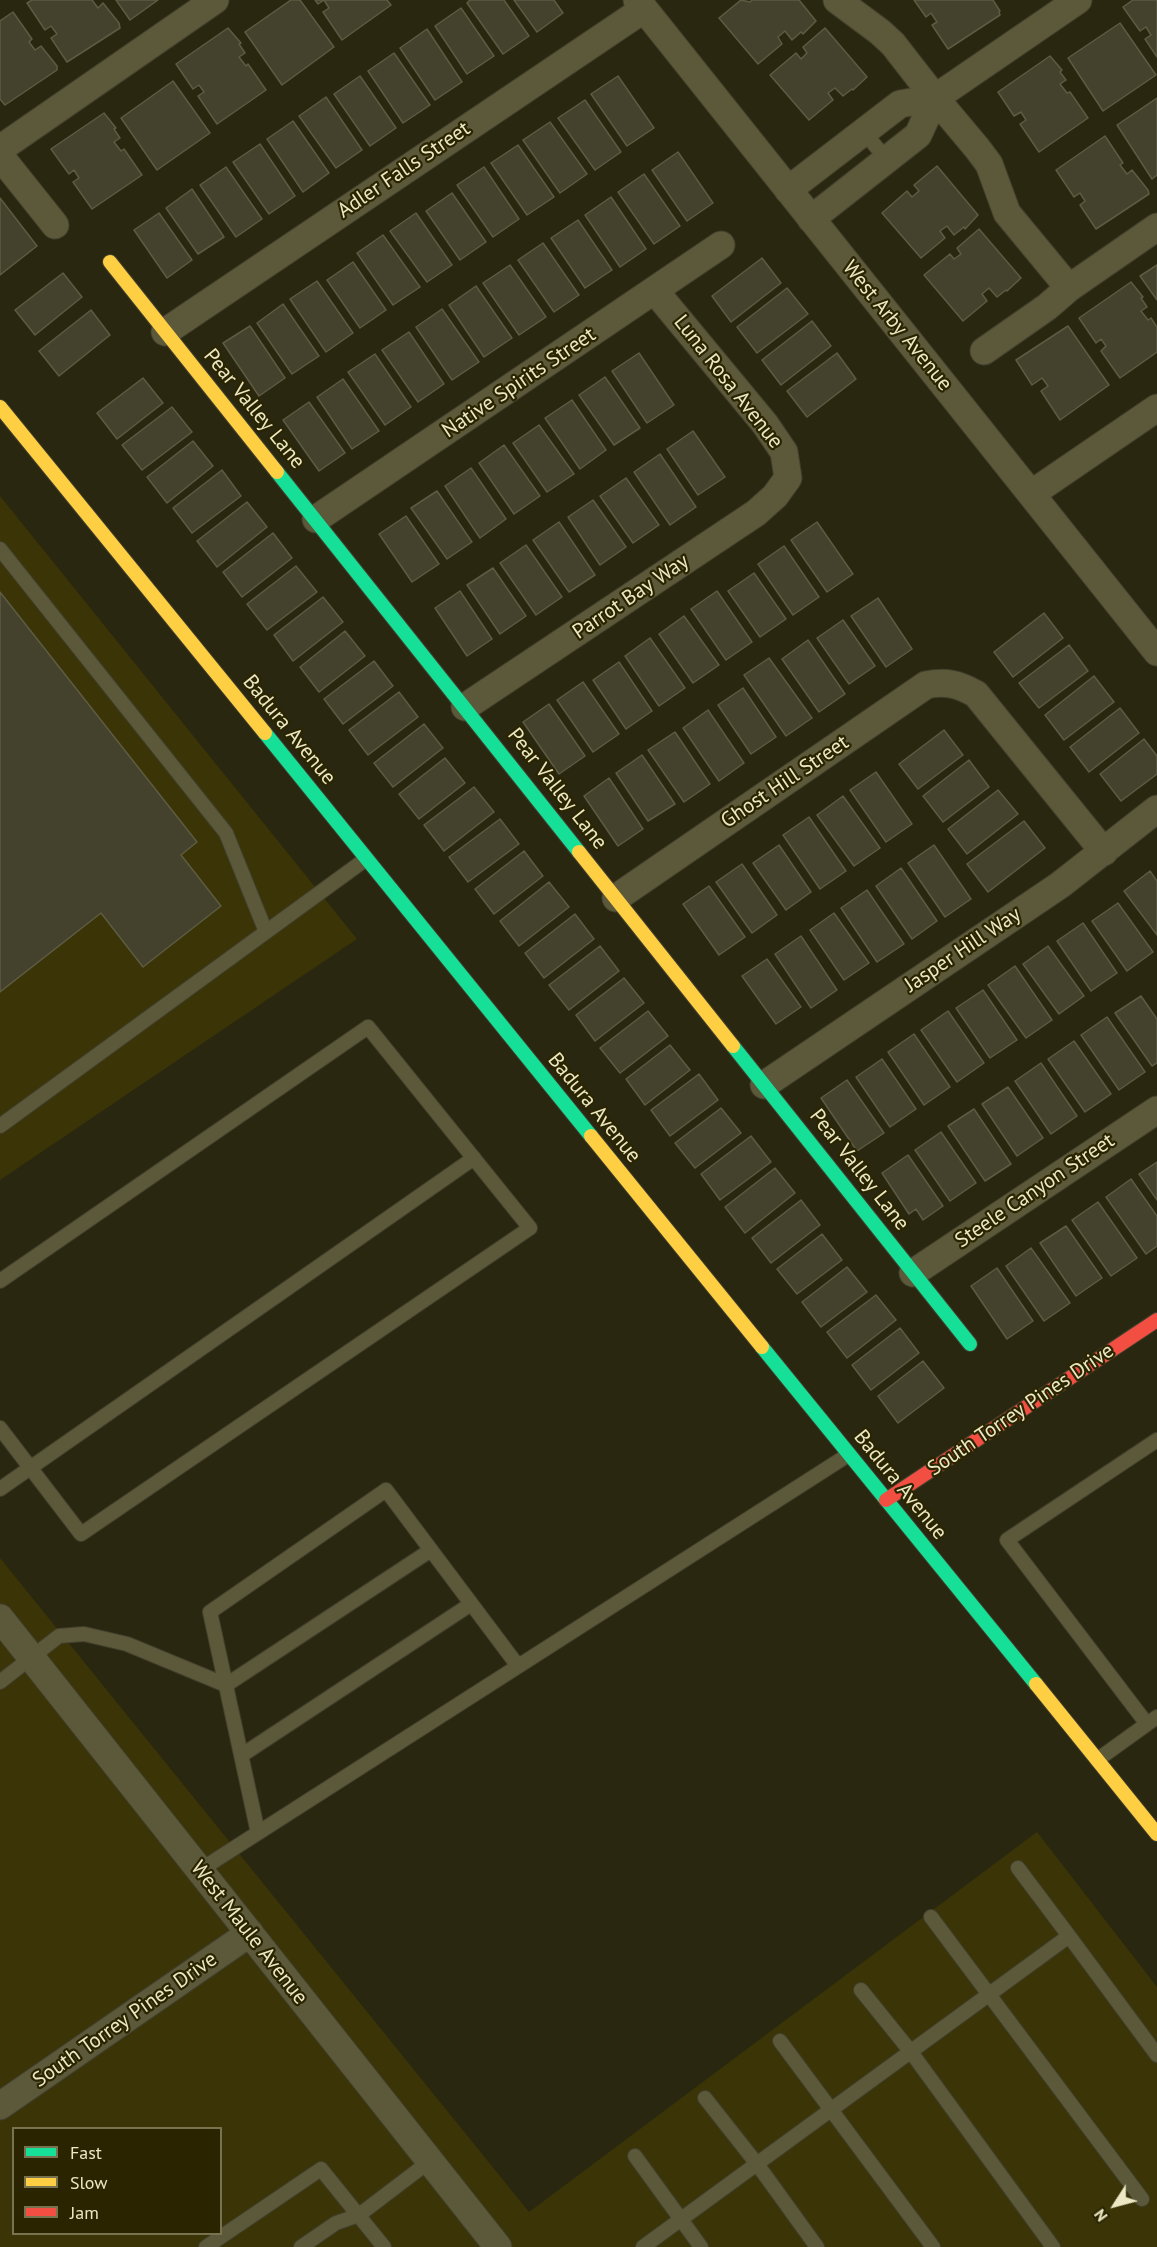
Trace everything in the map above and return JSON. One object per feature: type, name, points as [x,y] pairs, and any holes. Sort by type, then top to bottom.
[{"type":"main road","name":"Pear Valley Lane","points":[[110,262],[970,1344]]},
{"type":"main road","name":"Badura Avenue","points":[[0,407],[1097,1760],[1152,1817],[1157,1834]]},
{"type":"main road","name":"South Torrey Pines Drive","points":[[886,1500],[1157,1320]]},
{"type":"street","points":[[0,149],[215,0]]},
{"type":"street","points":[[837,0],[893,44],[989,164],[1007,213],[1068,288]]},
{"type":"street","points":[[788,190],[900,104],[935,98],[1078,0]]},
{"type":"street","name":"West Arby Avenue","points":[[640,4],[1157,652]]},
{"type":"street","name":"Adler Falls Street","points":[[165,332],[640,4]]},
{"type":"street","points":[[811,219],[918,135],[935,98]]},
{"type":"street","points":[[0,156],[55,225]]},
{"type":"street","points":[[984,351],[1047,307],[1068,288],[1157,227]]},
{"type":"street","name":"Native Spirits Street","points":[[316,519],[721,245]]},
{"type":"street","name":"Luna Rosa Avenue","points":[[655,291],[765,424],[784,452],[788,478]]},
{"type":"street","points":[[1031,494],[1157,408]]},
{"type":"street","name":"Parrot Bay Way","points":[[465,707],[756,513],[776,496],[788,478]]},
{"type":"street","name":"Ghost Hill Street","points":[[616,898],[926,686],[941,682],[959,684],[976,694],[1104,852]]},
{"type":"street","name":"Jasper Hill Way","points":[[764,1085],[1060,885],[1157,809]]},
{"type":"street","name":"Steele Canyon Street","points":[[913,1273],[1157,1110]]},
{"type":"street","name":"West Maule Avenue","points":[[0,1618],[498,2247]]},
{"type":"street","name":"South Torrey Pines Drive","points":[[0,2106],[250,1934]]},
{"type":"lane","points":[[864,132],[886,160]]},
{"type":"lane","points":[[0,549],[226,833],[266,932]]},
{"type":"lane","points":[[0,1126],[366,859]]},
{"type":"lane","points":[[0,1281],[368,1027],[530,1228],[81,1534],[0,1428]]},
{"type":"lane","points":[[0,1489],[474,1158]]},
{"type":"lane","points":[[1097,1760],[1152,1721],[1007,1540],[1157,1440]]},
{"type":"lane","points":[[200,1870],[848,1455]]},
{"type":"lane","points":[[258,1833],[210,1612],[386,1490],[518,1666]]},
{"type":"lane","points":[[226,1685],[431,1550]]},
{"type":"lane","points":[[242,1755],[471,1604]]},
{"type":"lane","points":[[0,1682],[58,1636],[84,1634],[127,1644],[226,1685]]},
{"type":"lane","points":[[1018,1868],[1157,2055]]},
{"type":"lane","points":[[931,1917],[1142,2199]]},
{"type":"lane","points":[[643,2247],[1069,1936]]},
{"type":"lane","points":[[861,1990],[911,2052],[1053,2247]]},
{"type":"lane","points":[[780,2040],[933,2247]]},
{"type":"lane","points":[[705,2098],[757,2164],[817,2247]]},
{"type":"lane","points":[[635,2156],[701,2247]]},
{"type":"lane","points":[[301,2247],[336,2223],[359,2215],[430,2161]]},
{"type":"lane","points":[[206,2247],[321,2169],[384,2247]]},
{"type":"shaded area","points":[[0,496],[357,939],[0,1180]]},
{"type":"shaded area","points":[[0,1558],[529,2212],[1037,1832],[1157,1987],[1157,2247],[0,2247]]},
{"type":"building","points":[[32,0],[92,0],[98,8],[103,3],[119,23],[120,28],[67,62],[51,38],[57,34],[51,26],[45,30],[27,3]]},
{"type":"building","points":[[116,0],[158,0],[130,20]]},
{"type":"building","points":[[291,0],[300,0],[334,47],[282,85],[245,32]]},
{"type":"building","points":[[324,0],[387,0],[391,5],[342,40],[323,12],[329,8]]},
{"type":"building","points":[[470,0],[504,0],[529,36],[503,54],[467,3]]},
{"type":"building","points":[[514,0],[554,0],[563,13],[537,32]]},
{"type":"building","points":[[741,0],[750,2],[752,0],[799,0],[816,21],[803,34],[801,32],[792,40],[785,31],[778,37],[782,44],[758,64],[719,18]]},
{"type":"building","points":[[914,0],[993,0],[1000,15],[948,49],[932,25],[937,22],[931,13],[926,17]]},
{"type":"building","points":[[1133,0],[1157,0],[1157,57],[1145,39],[1151,35],[1146,27],[1140,31],[1123,7]]},
{"type":"building","points":[[461,8],[494,56],[467,74],[435,26]]},
{"type":"building","points":[[13,12],[32,39],[29,42],[35,50],[41,46],[57,66],[57,70],[5,105],[0,99],[0,21]]},
{"type":"building","points":[[1120,23],[1156,75],[1103,111],[1068,58]]},
{"type":"building","points":[[228,28],[241,43],[239,44],[245,53],[239,57],[246,66],[248,64],[266,90],[217,124],[198,96],[204,92],[199,85],[193,89],[176,64]]},
{"type":"building","points":[[825,28],[867,77],[843,96],[835,88],[828,93],[833,100],[809,120],[770,75],[796,53],[801,59],[807,53],[803,47]]},
{"type":"building","points":[[427,29],[462,82],[435,100],[400,48]]},
{"type":"building","points":[[394,53],[430,105],[403,123],[368,71]]},
{"type":"building","points":[[1050,56],[1062,70],[1060,72],[1066,80],[1060,84],[1067,93],[1070,92],[1088,118],[1039,152],[1020,124],[1026,120],[1021,112],[1014,116],[998,92]]},
{"type":"building","points":[[360,76],[396,128],[370,146],[334,94]]},
{"type":"building","points":[[618,76],[654,128],[627,146],[591,94]]},
{"type":"building","points":[[173,81],[210,133],[157,170],[121,118]]},
{"type":"building","points":[[326,97],[362,150],[336,168],[299,116]]},
{"type":"building","points":[[1157,98],[1157,175],[1152,179],[1117,125]]},
{"type":"building","points":[[585,100],[621,152],[595,170],[558,118]]},
{"type":"building","points":[[104,113],[116,128],[114,129],[120,138],[114,142],[121,151],[124,149],[142,175],[92,209],[73,182],[79,178],[74,170],[69,174],[51,149]]},
{"type":"building","points":[[293,121],[329,173],[303,192],[267,139]]},
{"type":"building","points":[[550,122],[587,174],[560,193],[523,140]]},
{"type":"building","points":[[1105,136],[1123,163],[1120,165],[1127,174],[1132,170],[1149,194],[1096,229],[1080,205],[1085,201],[1080,193],[1074,197],[1056,170]]},
{"type":"building","points":[[260,144],[295,196],[269,214],[233,162]]},
{"type":"building","points":[[518,145],[554,197],[527,215],[491,163]]},
{"type":"building","points":[[678,152],[713,203],[687,221],[652,170]]},
{"type":"building","points":[[937,166],[978,215],[965,229],[964,227],[954,235],[947,226],[940,231],[945,238],[921,258],[882,213],[907,191],[912,197],[919,191],[914,185]]},
{"type":"building","points":[[226,167],[262,219],[236,237],[200,185]]},
{"type":"building","points":[[484,167],[519,219],[493,237],[457,185]]},
{"type":"building","points":[[644,174],[680,226],[654,244],[618,192]]},
{"type":"building","points":[[192,189],[224,237],[198,254],[166,208]]},
{"type":"building","points":[[452,193],[486,242],[460,260],[426,211]]},
{"type":"building","points":[[611,197],[646,249],[620,267],[585,215]]},
{"type":"building","points":[[0,198],[37,246],[0,275]]},
{"type":"building","points":[[159,213],[192,260],[167,278],[134,230]]},
{"type":"building","points":[[416,213],[452,265],[427,282],[390,231]]},
{"type":"building","points":[[578,220],[612,270],[585,288],[551,238]]},
{"type":"building","points":[[979,229],[1021,278],[997,297],[989,288],[982,294],[987,301],[963,321],[924,275],[950,254],[954,259],[961,254],[957,248]]},
{"type":"building","points":[[383,235],[420,287],[393,305],[357,253]]},
{"type":"building","points":[[543,243],[579,295],[554,312],[518,260]]},
{"type":"building","points":[[762,258],[781,283],[731,322],[712,296]]},
{"type":"building","points":[[353,262],[386,310],[360,328],[327,280]]},
{"type":"building","points":[[510,265],[546,317],[519,335],[483,283]]},
{"type":"building","points":[[1157,265],[1157,300],[1140,276]]},
{"type":"building","points":[[63,273],[82,297],[35,335],[15,310]]},
{"type":"building","points":[[317,281],[353,333],[326,352],[290,299]]},
{"type":"building","points":[[1131,282],[1143,297],[1141,298],[1147,307],[1141,311],[1148,320],[1151,318],[1157,327],[1157,352],[1120,378],[1101,351],[1106,346],[1101,339],[1096,343],[1079,318]]},
{"type":"building","points":[[476,286],[512,338],[484,357],[449,305]]},
{"type":"building","points":[[787,288],[808,314],[757,353],[737,327]]},
{"type":"building","points":[[283,304],[319,356],[292,374],[257,323]]},
{"type":"building","points":[[442,309],[479,362],[452,380],[416,327]]},
{"type":"building","points":[[91,310],[110,335],[59,376],[39,351]]},
{"type":"building","points":[[812,321],[831,346],[781,385],[762,360]]},
{"type":"building","points":[[250,326],[285,378],[259,396],[223,343]]},
{"type":"building","points":[[1068,326],[1109,385],[1060,420],[1041,391],[1048,386],[1042,378],[1032,385],[1016,360]]},
{"type":"building","points":[[409,332],[444,384],[418,402],[382,350]]},
{"type":"building","points":[[639,353],[674,405],[647,423],[612,371]]},
{"type":"building","points":[[837,353],[856,379],[807,417],[787,391]]},
{"type":"building","points":[[375,354],[411,407],[385,425],[348,372]]},
{"type":"building","points":[[605,377],[640,428],[614,445],[579,395]]},
{"type":"building","points":[[143,378],[163,403],[117,439],[97,413]]},
{"type":"building","points":[[343,379],[379,431],[352,449],[317,397]]},
{"type":"building","points":[[572,400],[606,450],[580,469],[545,418]]},
{"type":"building","points":[[309,402],[345,453],[319,471],[283,420]]},
{"type":"building","points":[[172,407],[192,432],[142,470],[122,445]]},
{"type":"building","points":[[539,425],[574,474],[547,492],[513,443]]},
{"type":"building","points":[[693,431],[725,477],[698,495],[667,449]]},
{"type":"building","points":[[193,441],[213,466],[167,503],[147,477]]},
{"type":"building","points":[[504,445],[540,496],[514,514],[479,463]]},
{"type":"building","points":[[660,454],[696,507],[670,525],[634,472]]},
{"type":"building","points":[[471,468],[506,519],[480,538],[445,486]]},
{"type":"building","points":[[222,470],[241,496],[192,533],[173,508]]},
{"type":"building","points":[[626,478],[659,525],[633,543],[600,496]]},
{"type":"building","points":[[437,491],[472,542],[447,559],[411,508]]},
{"type":"building","points":[[593,500],[626,547],[600,565],[568,517]]},
{"type":"building","points":[[247,502],[267,527],[217,567],[197,541]]},
{"type":"building","points":[[406,516],[439,564],[412,582],[379,534]]},
{"type":"building","points":[[559,522],[595,575],[569,592],[533,540]]},
{"type":"building","points":[[817,522],[853,574],[827,592],[791,540]]},
{"type":"building","points":[[273,533],[292,558],[242,597],[223,572]]},
{"type":"building","points":[[526,545],[562,597],[536,615],[500,563]]},
{"type":"building","points":[[784,546],[819,597],[793,615],[758,564]]},
{"type":"building","points":[[296,566],[317,592],[267,630],[247,604]]},
{"type":"building","points":[[493,568],[526,616],[500,634],[467,585]]},
{"type":"building","points":[[754,573],[786,619],[760,637],[728,591]]},
{"type":"building","points":[[460,591],[492,639],[467,656],[435,608]]},
{"type":"building","points":[[717,591],[752,642],[726,660],[691,609]]},
{"type":"building","points":[[0,592],[197,842],[181,855],[221,906],[143,967],[101,913],[0,992]]},
{"type":"building","points":[[323,597],[343,622],[293,661],[274,635]]},
{"type":"building","points":[[878,598],[912,649],[886,667],[851,616]]},
{"type":"building","points":[[1044,613],[1063,638],[1013,677],[994,652]]},
{"type":"building","points":[[684,616],[719,665],[693,683],[659,634]]},
{"type":"building","points":[[843,620],[875,666],[849,684],[817,638]]},
{"type":"building","points":[[345,631],[365,656],[319,692],[300,667]]},
{"type":"building","points":[[650,638],[685,688],[659,706],[625,656]]},
{"type":"building","points":[[808,640],[845,694],[819,712],[782,659]]},
{"type":"building","points":[[1069,645],[1088,671],[1039,708],[1019,683]]},
{"type":"building","points":[[769,658],[812,718],[786,736],[744,675]]},
{"type":"building","points":[[374,661],[393,686],[343,724],[324,699]]},
{"type":"building","points":[[619,662],[652,711],[626,729],[593,680]]},
{"type":"building","points":[[1094,676],[1114,702],[1064,740],[1045,715]]},
{"type":"building","points":[[583,682],[619,734],[593,752],[557,700]]},
{"type":"building","points":[[743,688],[776,737],[751,754],[718,705]]},
{"type":"building","points":[[399,692],[418,717],[368,755],[349,730]]},
{"type":"building","points":[[549,704],[585,756],[559,774],[523,722]]},
{"type":"building","points":[[1120,708],[1139,733],[1089,772],[1070,747]]},
{"type":"building","points":[[708,710],[744,763],[719,781],[683,728]]},
{"type":"building","points":[[424,724],[443,748],[393,787],[374,763]]},
{"type":"building","points":[[944,730],[963,755],[918,789],[899,764]]},
{"type":"building","points":[[675,732],[710,784],[684,802],[648,750]]},
{"type":"building","points":[[1144,739],[1157,756],[1157,774],[1121,801],[1100,774]]},
{"type":"building","points":[[642,755],[675,804],[648,821],[616,773]]},
{"type":"building","points":[[445,758],[465,783],[419,819],[399,794]]},
{"type":"building","points":[[969,760],[989,787],[943,822],[923,796]]},
{"type":"building","points":[[876,772],[912,824],[886,842],[850,790]]},
{"type":"building","points":[[609,778],[643,829],[618,846],[584,796]]},
{"type":"building","points":[[474,787],[494,812],[444,851],[424,825]]},
{"type":"building","points":[[998,790],[1018,814],[967,854],[948,829]]},
{"type":"building","points":[[843,796],[880,848],[854,866],[817,815]]},
{"type":"building","points":[[809,817],[846,871],[820,889],[783,835]]},
{"type":"building","points":[[500,819],[519,844],[468,882],[449,857]]},
{"type":"building","points":[[1024,821],[1045,848],[988,892],[967,864]]},
{"type":"building","points":[[779,845],[811,892],[786,910],[753,863]]},
{"type":"building","points":[[934,845],[971,899],[945,917],[908,863]]},
{"type":"building","points":[[524,851],[543,876],[494,914],[475,889]]},
{"type":"building","points":[[742,864],[777,915],[752,933],[716,882]]},
{"type":"building","points":[[901,868],[937,921],[912,939],[876,886]]},
{"type":"building","points":[[1150,871],[1157,881],[1157,935],[1124,891]]},
{"type":"building","points":[[549,882],[569,907],[519,946],[500,921]]},
{"type":"building","points":[[709,886],[745,937],[719,955],[683,904]]},
{"type":"building","points":[[867,890],[904,944],[877,962],[841,908]]},
{"type":"building","points":[[1118,903],[1153,952],[1127,971],[1092,921]]},
{"type":"building","points":[[834,913],[869,963],[844,980],[810,930]]},
{"type":"building","points":[[575,914],[594,939],[544,978],[525,953]]},
{"type":"building","points":[[1083,923],[1117,973],[1091,991],[1057,941]]},
{"type":"building","points":[[801,936],[837,990],[811,1008],[775,954]]},
{"type":"building","points":[[600,946],[619,971],[569,1010],[549,985]]},
{"type":"building","points":[[1048,946],[1084,996],[1059,1014],[1023,964]]},
{"type":"building","points":[[767,959],[801,1007],[776,1024],[742,976]]},
{"type":"building","points":[[1015,966],[1052,1020],[1026,1038],[988,985]]},
{"type":"building","points":[[624,978],[644,1003],[595,1041],[576,1015]]},
{"type":"building","points":[[983,990],[1017,1040],[990,1058],[956,1008]]},
{"type":"building","points":[[1141,996],[1157,1019],[1157,1063],[1152,1066],[1115,1013]]},
{"type":"building","points":[[648,1011],[668,1036],[620,1073],[600,1048]]},
{"type":"building","points":[[948,1011],[984,1063],[957,1082],[921,1030]]},
{"type":"building","points":[[1107,1017],[1145,1072],[1119,1090],[1081,1035]]},
{"type":"building","points":[[914,1034],[950,1087],[924,1105],[888,1052]]},
{"type":"building","points":[[1074,1041],[1111,1094],[1085,1112],[1048,1059]]},
{"type":"building","points":[[670,1045],[690,1070],[645,1105],[626,1079]]},
{"type":"building","points":[[882,1059],[916,1109],[890,1127],[856,1077]]},
{"type":"building","points":[[1041,1063],[1077,1116],[1051,1134],[1015,1081]]},
{"type":"building","points":[[699,1074],[718,1100],[670,1136],[651,1110]]},
{"type":"building","points":[[847,1080],[884,1133],[857,1151],[821,1098]]},
{"type":"building","points":[[1008,1087],[1043,1138],[1017,1156],[982,1104]]},
{"type":"building","points":[[721,1108],[741,1133],[695,1168],[675,1143]]},
{"type":"building","points":[[974,1109],[1011,1164],[985,1181],[948,1126]]},
{"type":"building","points":[[941,1132],[976,1183],[950,1201],[915,1150]]},
{"type":"building","points":[[751,1136],[771,1162],[720,1200],[701,1174]]},
{"type":"building","points":[[908,1155],[943,1206],[923,1220],[916,1209],[909,1214],[882,1173]]},
{"type":"building","points":[[1157,1162],[1157,1200],[1139,1174]]},
{"type":"building","points":[[775,1168],[795,1193],[745,1233],[725,1207]]},
{"type":"building","points":[[1131,1179],[1157,1216],[1157,1246],[1146,1254],[1106,1197]]},
{"type":"building","points":[[801,1200],[820,1225],[771,1263],[752,1238]]},
{"type":"building","points":[[1098,1202],[1137,1258],[1111,1276],[1072,1220]]},
{"type":"building","points":[[1066,1226],[1102,1278],[1076,1296],[1040,1243]]},
{"type":"building","points":[[822,1234],[842,1260],[797,1294],[777,1269]]},
{"type":"building","points":[[1031,1248],[1070,1303],[1044,1321],[1006,1266]]},
{"type":"building","points":[[847,1267],[867,1292],[821,1327],[802,1302]]},
{"type":"building","points":[[997,1268],[1033,1321],[1007,1339],[971,1286]]},
{"type":"building","points":[[876,1295],[896,1320],[847,1358],[827,1332]]},
{"type":"building","points":[[900,1328],[919,1353],[871,1390],[852,1365]]},
{"type":"building","points":[[923,1361],[944,1388],[898,1423],[878,1396]]},
{"type":"traffic: fast","points":[[277,472],[579,852]]},
{"type":"traffic: fast","points":[[265,733],[591,1136]]},
{"type":"traffic: fast","points":[[733,1046],[970,1344]]},
{"type":"traffic: fast","points":[[762,1347],[1036,1684]]},
{"type":"traffic: slow","points":[[110,262],[277,472]]},
{"type":"traffic: slow","points":[[0,407],[265,733]]},
{"type":"traffic: slow","points":[[579,852],[733,1046]]},
{"type":"traffic: slow","points":[[591,1136],[762,1347]]},
{"type":"traffic: slow","points":[[1036,1684],[1157,1834]]},
{"type":"traffic: jam","points":[[886,1500],[1157,1320]]}]
